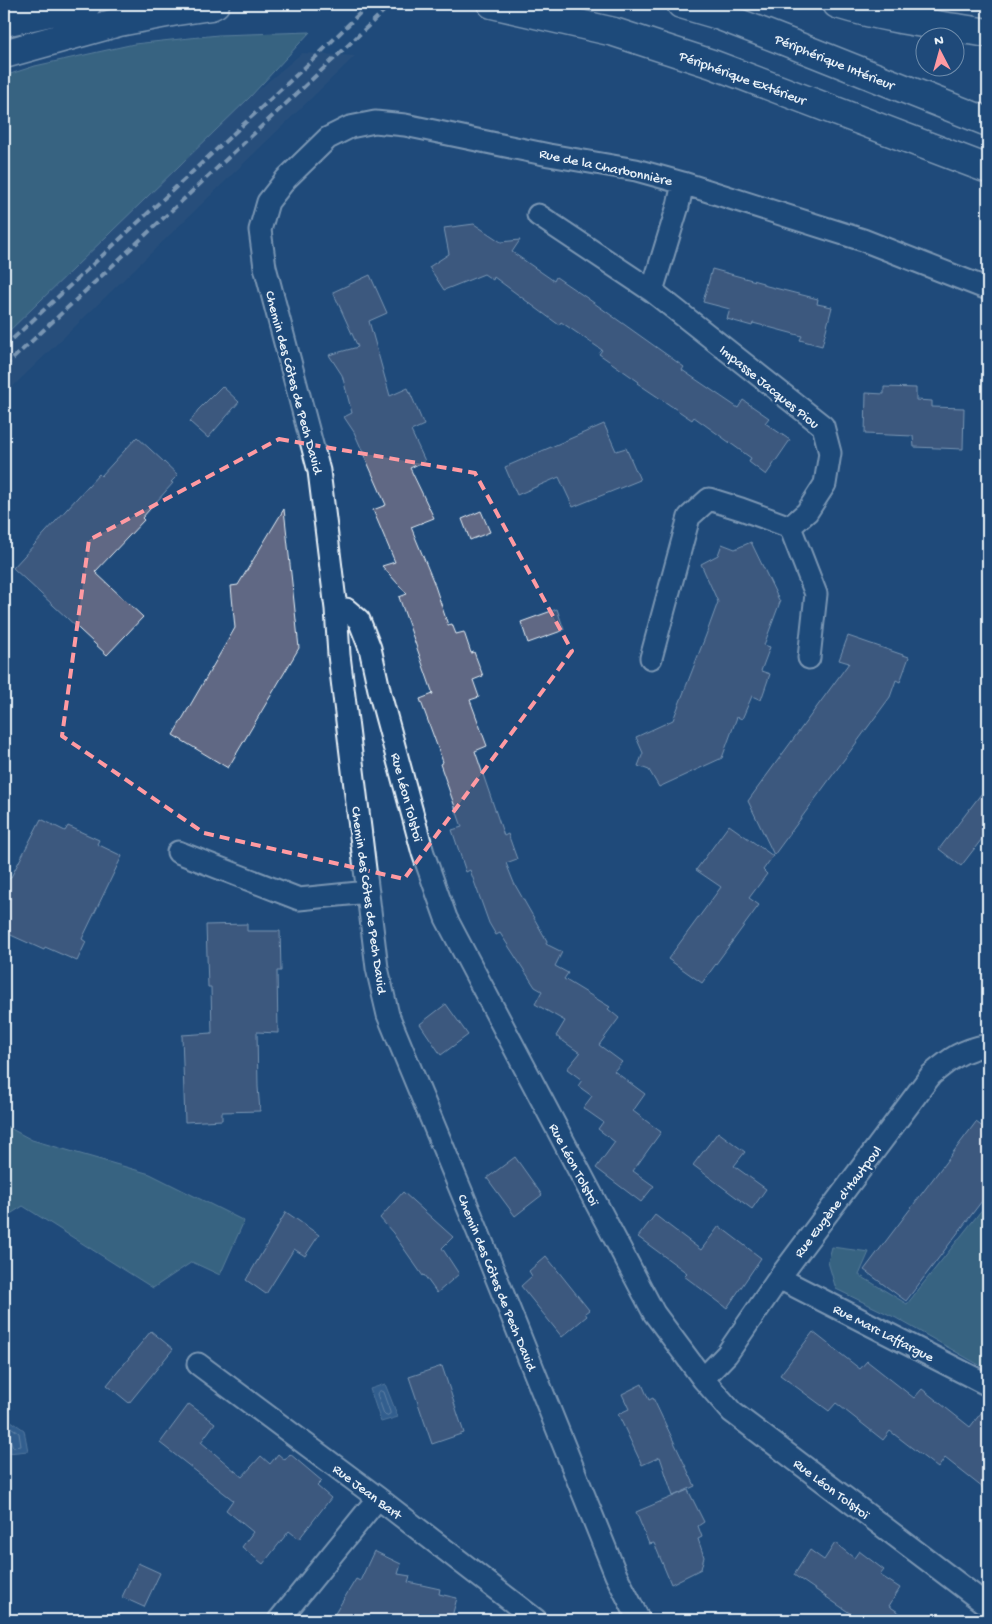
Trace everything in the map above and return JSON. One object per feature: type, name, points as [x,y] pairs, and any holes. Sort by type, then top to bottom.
[{"type":"main road","points":[[4,22],[87,4]]},
{"type":"main road","points":[[4,54],[119,22],[215,4]]},
{"type":"main road","name":"Périphérique Extérieur","points":[[492,4],[614,32],[712,64],[988,169]]},
{"type":"main road","name":"Périphérique Intérieur","points":[[681,4],[715,14],[988,122]]},
{"type":"main road","points":[[837,4],[896,18],[988,33]]},
{"type":"street","name":"Rue de la Charbonnière","points":[[260,230],[268,202],[286,178],[328,138],[350,127],[375,122],[406,125],[549,155],[636,170],[683,182],[863,240],[926,263],[988,289]]},
{"type":"street","points":[[652,291],[678,206],[683,182]]},
{"type":"street","name":"Impasse Jacques Piou","points":[[538,216],[652,291],[823,426],[830,453],[825,484],[807,512],[790,527]]},
{"type":"street","name":"Chemin des Côtes de Pech David","points":[[260,230],[265,267],[319,471],[377,968],[388,1015],[472,1217],[616,1575],[639,1620]]},
{"type":"street","points":[[651,658],[689,517],[709,499],[790,527],[816,594],[810,658]]},
{"type":"street","name":"Rue Léon Tolstoï","points":[[336,609],[346,609],[359,620],[370,648],[380,694],[423,852],[446,918],[654,1313],[703,1379],[732,1412],[988,1606]]},
{"type":"street","points":[[178,852],[299,899],[368,892]]},
{"type":"street","name":"Rue Eugène d'Hautpoul","points":[[703,1379],[727,1354],[780,1278],[931,1075],[952,1057],[974,1048],[988,1045]]},
{"type":"street","name":"Rue Marc Laffargue","points":[[780,1278],[988,1385]]},
{"type":"street","name":"Rue Jean Bart","points":[[198,1364],[378,1498],[536,1620]]},
{"type":"street","points":[[279,1620],[378,1498]]},
{"type":"highlighted area","points":[[279,439],[475,473],[572,651],[404,879],[204,833],[62,736],[89,540]]},
{"type":"shaded area","points":[[302,53],[355,56],[4,395],[4,336],[250,97]]},
{"type":"green space","points":[[310,32],[250,97],[4,336],[4,76],[35,66],[134,44],[218,35]]},
{"type":"green space","points":[[4,1125],[32,1140],[150,1174],[244,1221],[220,1275],[192,1262],[153,1288],[23,1206],[4,1218]]},
{"type":"green space","points":[[988,1202],[988,1370],[896,1318],[836,1289],[828,1262],[832,1247],[869,1252],[859,1275],[907,1304]]},
{"type":"water","points":[[385,1384],[398,1417],[381,1422],[370,1389]]},
{"type":"water","points":[[4,1416],[24,1430],[28,1451],[8,1453],[4,1440]]},
{"type":"building","points":[[474,224],[501,242],[520,240],[512,252],[554,281],[556,277],[587,298],[684,367],[682,370],[738,408],[743,400],[769,418],[765,423],[790,440],[766,475],[749,462],[751,458],[694,417],[692,420],[637,383],[639,382],[599,354],[602,350],[561,322],[559,325],[494,277],[493,280],[484,274],[444,290],[429,267],[449,254],[444,228]]},
{"type":"building","points":[[712,269],[763,283],[763,285],[818,299],[817,304],[832,307],[822,346],[800,340],[802,336],[753,323],[752,326],[727,319],[730,309],[703,302]]},
{"type":"building","points":[[370,275],[387,313],[369,321],[390,396],[408,388],[424,425],[411,431],[425,461],[410,468],[434,518],[411,527],[434,583],[448,625],[452,624],[456,634],[464,632],[471,653],[474,652],[483,676],[473,680],[479,697],[470,700],[487,746],[475,751],[504,836],[508,834],[517,859],[506,863],[514,883],[547,941],[546,944],[562,952],[555,966],[568,973],[564,979],[610,1007],[608,1009],[619,1018],[599,1045],[622,1062],[614,1071],[645,1094],[633,1111],[661,1132],[633,1171],[654,1186],[641,1202],[596,1168],[615,1142],[598,1129],[603,1122],[583,1108],[592,1096],[578,1086],[582,1080],[567,1069],[580,1053],[556,1036],[565,1021],[535,1004],[542,991],[535,987],[500,933],[496,935],[489,923],[470,870],[466,872],[452,830],[462,827],[440,764],[443,762],[420,699],[433,694],[399,597],[407,594],[382,566],[395,562],[373,510],[386,505],[354,432],[344,417],[352,413],[342,375],[329,355],[358,347],[333,292]]},
{"type":"building","points":[[222,386],[239,402],[208,438],[190,422],[198,410]]},
{"type":"building","points":[[884,387],[916,388],[916,400],[932,401],[932,407],[964,408],[963,449],[914,447],[913,436],[865,434],[866,393],[884,394]]},
{"type":"building","points":[[604,424],[616,451],[626,448],[640,480],[573,507],[559,477],[517,495],[505,467]]},
{"type":"building","points":[[137,437],[178,475],[142,518],[144,520],[95,572],[143,617],[107,655],[13,568],[99,474],[101,476]]},
{"type":"building","points":[[284,509],[299,648],[228,768],[173,735],[235,628],[231,586],[238,585]]},
{"type":"building","points":[[481,511],[490,532],[470,540],[462,519]]},
{"type":"building","points":[[751,542],[780,602],[764,645],[770,647],[761,671],[770,674],[761,700],[752,696],[742,719],[737,717],[722,758],[659,787],[649,770],[638,766],[643,753],[636,737],[673,720],[706,635],[718,602],[701,564],[718,555],[722,544],[735,549]]},
{"type":"building","points":[[557,609],[564,630],[528,643],[521,622]]},
{"type":"building","points":[[848,636],[909,657],[900,682],[896,680],[890,697],[774,855],[748,801],[849,663],[839,660]]},
{"type":"building","points":[[988,785],[988,831],[961,866],[939,849]]},
{"type":"building","points":[[41,819],[65,831],[68,826],[99,840],[97,844],[122,856],[82,939],[86,942],[77,961],[45,947],[44,950],[4,932],[4,877],[10,879]]},
{"type":"building","points":[[729,825],[773,856],[763,870],[767,874],[749,898],[759,905],[702,983],[668,959],[721,887],[696,870]]},
{"type":"building","points":[[247,924],[247,931],[280,931],[281,971],[277,971],[278,1033],[257,1032],[260,1111],[222,1112],[222,1120],[185,1122],[182,1035],[212,1033],[211,987],[208,987],[206,925]]},
{"type":"building","points":[[446,1004],[468,1035],[441,1055],[420,1024]]},
{"type":"building","points":[[976,1122],[988,1131],[988,1193],[906,1301],[864,1270]]},
{"type":"building","points":[[718,1132],[745,1152],[734,1166],[766,1189],[752,1209],[693,1165]]},
{"type":"building","points":[[515,1157],[542,1195],[515,1216],[487,1178]]},
{"type":"building","points":[[403,1192],[453,1237],[442,1248],[459,1274],[437,1293],[380,1218]]},
{"type":"building","points":[[286,1212],[319,1235],[305,1256],[294,1249],[266,1294],[246,1280]]},
{"type":"building","points":[[655,1215],[701,1250],[719,1226],[761,1258],[727,1308],[684,1276],[687,1273],[638,1237]]},
{"type":"building","points":[[546,1256],[589,1310],[585,1313],[587,1316],[562,1337],[521,1286],[532,1276],[529,1271]]},
{"type":"building","points":[[151,1331],[173,1349],[129,1403],[107,1385]]},
{"type":"building","points":[[813,1332],[860,1369],[867,1361],[914,1398],[922,1389],[970,1427],[988,1404],[988,1492],[945,1458],[938,1468],[890,1431],[883,1440],[836,1403],[829,1411],[780,1375]]},
{"type":"building","points":[[442,1366],[464,1433],[432,1444],[409,1377]]},
{"type":"building","points":[[642,1384],[649,1400],[653,1398],[695,1486],[673,1496],[660,1457],[642,1465],[618,1414],[629,1409],[622,1394]]},
{"type":"building","points":[[189,1404],[215,1423],[201,1442],[242,1477],[261,1456],[270,1464],[278,1454],[285,1460],[290,1454],[322,1481],[317,1486],[331,1498],[299,1539],[289,1531],[263,1564],[242,1547],[253,1532],[226,1510],[233,1500],[160,1443]]},
{"type":"building","points":[[688,1490],[704,1522],[698,1526],[702,1537],[698,1539],[704,1557],[701,1569],[671,1584],[654,1543],[649,1544],[636,1512]]},
{"type":"building","points":[[835,1543],[854,1558],[859,1551],[884,1570],[880,1575],[900,1588],[889,1606],[910,1620],[860,1620],[794,1575],[810,1550],[824,1560]]},
{"type":"building","points":[[374,1551],[401,1564],[398,1574],[410,1576],[408,1582],[440,1589],[439,1594],[457,1598],[451,1620],[331,1620],[356,1579],[360,1581]]},
{"type":"building","points":[[138,1563],[160,1573],[144,1607],[122,1597]]},
{"type":"railway","points":[[4,347],[319,54],[369,4]]},
{"type":"railway","points":[[4,367],[391,4]]}]
